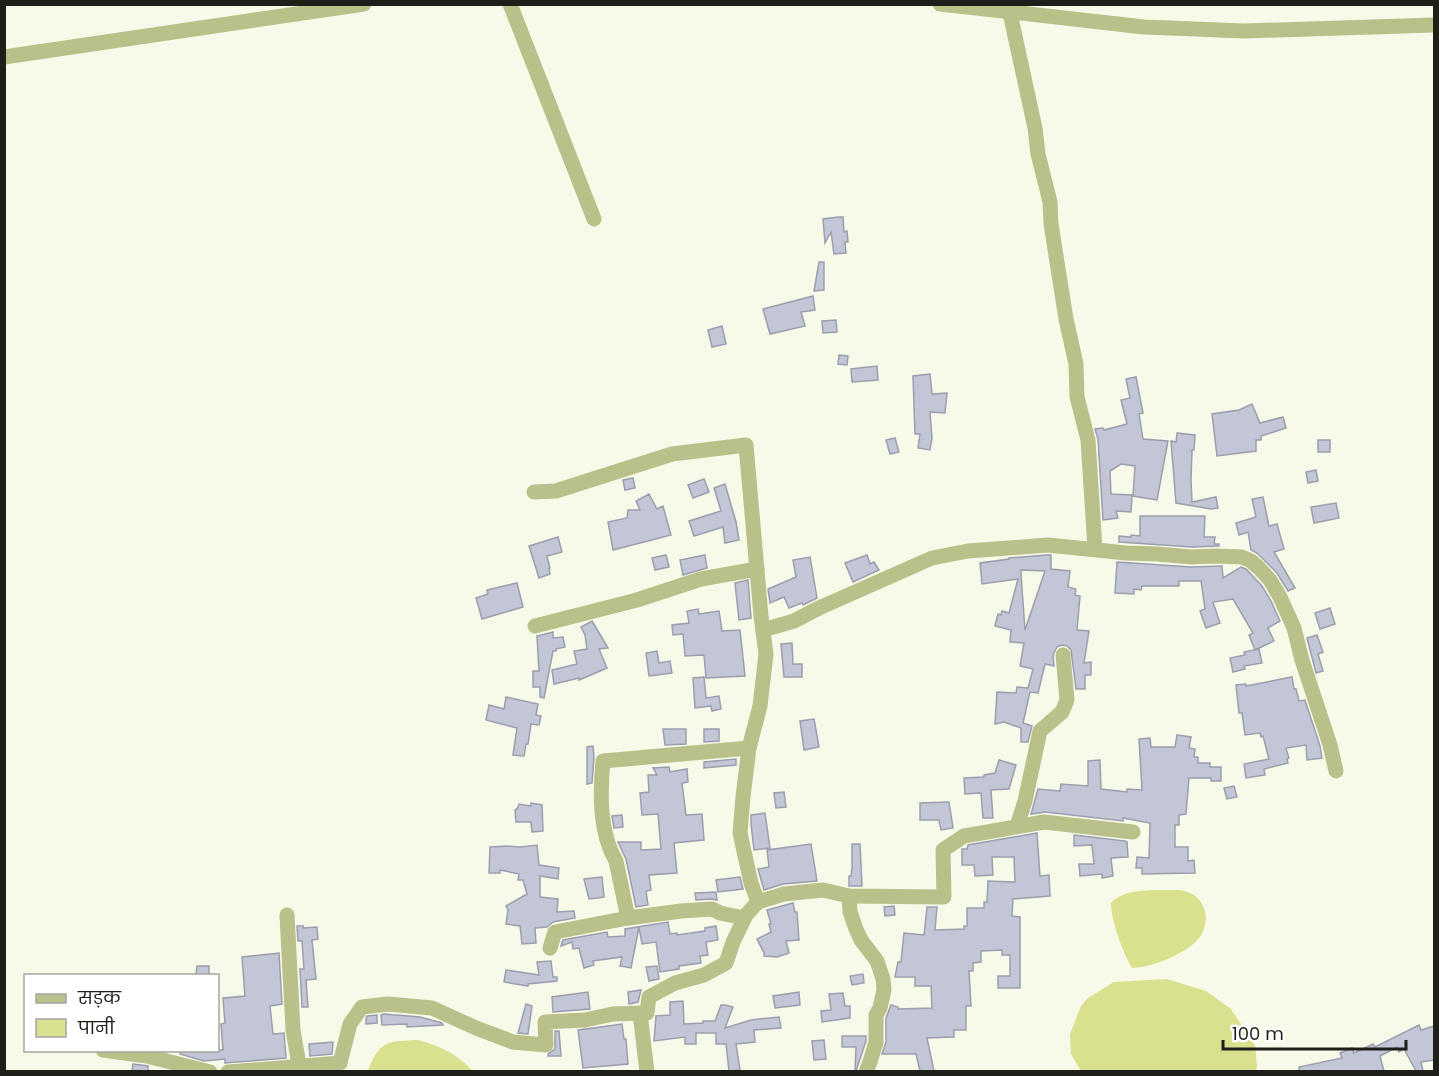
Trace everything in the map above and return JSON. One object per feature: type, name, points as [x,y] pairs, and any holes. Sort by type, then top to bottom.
[{"type":"street","points":[[4,57],[364,4]]},
{"type":"street","points":[[510,4],[594,219]]},
{"type":"street","points":[[940,4],[1008,8],[1144,27],[1244,31],[1434,25]]},
{"type":"street","points":[[1008,8],[1050,202],[1051,224],[1066,319],[1076,364],[1077,397],[1088,440],[1095,549]]},
{"type":"street","points":[[534,492],[556,491],[672,454],[746,445],[766,654],[760,706],[749,748],[742,797],[740,833],[751,883],[758,902]]},
{"type":"street","points":[[763,630],[794,621],[932,558],[968,550],[1048,545],[1126,553],[1242,557],[1251,561],[1270,580],[1294,628],[1336,771]]},
{"type":"street","points":[[535,626],[637,600],[701,579],[757,569]]},
{"type":"street","points":[[1017,826],[1025,801],[1040,731],[1062,711],[1067,700],[1063,655]]},
{"type":"street","points":[[628,918],[616,861],[611,853],[603,820],[600,790],[603,761],[749,748]]},
{"type":"street","points":[[228,1071],[340,1062],[350,1024],[362,1007],[388,1004],[432,1008],[513,1042],[546,1045],[545,1022],[585,1020],[613,1014],[647,1013],[649,997],[655,993],[675,983],[704,975],[726,963],[744,918],[758,902],[783,894],[823,890],[849,896],[944,897],[943,850],[964,836],[1044,822],[1133,832]]},
{"type":"street","points":[[849,896],[850,912],[856,929],[861,940],[877,961],[883,979],[884,990],[876,1015],[876,1042],[866,1071]]},
{"type":"street","points":[[550,948],[555,932],[628,918],[712,909],[744,918]]},
{"type":"street","points":[[286,915],[293,1030],[299,1065]]},
{"type":"street","points":[[640,1013],[647,1071]]},
{"type":"street","points":[[118,1052],[147,1056],[210,1071]]},
{"type":"water","points":[[1180,890],[1194,895],[1203,905],[1206,918],[1203,932],[1194,944],[1169,959],[1132,968],[1118,937],[1111,903],[1116,898],[1131,892]]},
{"type":"water","points":[[1167,979],[1206,991],[1231,1009],[1255,1045],[1256,1071],[1081,1071],[1071,1054],[1070,1034],[1081,1006],[1088,998],[1114,982]]},
{"type":"water","points":[[418,1040],[448,1051],[473,1071],[368,1071],[381,1048],[392,1042]]},
{"type":"building","points":[[843,217],[844,232],[847,231],[848,242],[845,242],[846,253],[834,254],[831,232],[825,243],[823,219]]},
{"type":"building","points":[[819,262],[824,262],[824,290],[814,291]]},
{"type":"building","points":[[813,296],[815,310],[801,312],[805,326],[770,334],[763,309]]},
{"type":"building","points":[[836,320],[837,332],[823,333],[822,321]]},
{"type":"building","points":[[722,326],[726,344],[712,347],[708,330]]},
{"type":"building","points":[[839,355],[848,356],[847,365],[838,364]]},
{"type":"building","points":[[877,366],[878,380],[852,382],[851,369]]},
{"type":"building","points":[[930,374],[932,394],[947,393],[945,413],[930,412],[932,438],[930,450],[918,448],[920,434],[915,434],[913,376]]},
{"type":"building","points":[[1136,377],[1143,413],[1139,414],[1143,439],[1168,441],[1157,500],[1133,496],[1135,466],[1121,464],[1110,471],[1111,494],[1132,495],[1131,512],[1116,511],[1118,518],[1103,520],[1098,439],[1095,429],[1103,428],[1104,430],[1127,424],[1121,400],[1130,398],[1126,379]]},
{"type":"building","points":[[1252,404],[1260,423],[1283,417],[1286,428],[1261,436],[1261,440],[1256,440],[1256,451],[1217,456],[1212,414],[1239,410]]},
{"type":"building","points":[[1177,433],[1195,435],[1194,450],[1192,450],[1192,502],[1216,497],[1218,508],[1211,509],[1176,503],[1171,441],[1176,442]]},
{"type":"building","points":[[895,438],[899,452],[890,454],[886,440]]},
{"type":"building","points":[[1318,440],[1330,440],[1330,452],[1318,452]]},
{"type":"building","points":[[1316,470],[1318,481],[1308,483],[1306,472]]},
{"type":"building","points":[[633,478],[635,488],[625,490],[623,480]]},
{"type":"building","points":[[704,479],[709,492],[693,498],[688,485]]},
{"type":"building","points":[[725,484],[739,540],[725,543],[723,527],[694,536],[689,521],[721,511],[714,488]]},
{"type":"building","points":[[649,494],[657,509],[663,506],[671,535],[613,550],[608,522],[627,518],[628,510],[640,510],[636,501]]},
{"type":"building","points":[[1263,497],[1269,526],[1277,524],[1284,549],[1274,552],[1295,588],[1288,591],[1277,573],[1251,550],[1248,532],[1239,535],[1236,523],[1256,517],[1252,499]]},
{"type":"building","points":[[1336,503],[1339,518],[1314,523],[1311,507]]},
{"type":"building","points":[[1140,516],[1205,516],[1204,537],[1215,537],[1214,544],[1219,544],[1219,546],[1192,547],[1119,542],[1119,536],[1140,536]]},
{"type":"building","points":[[558,537],[562,552],[547,556],[550,574],[539,578],[529,546]]},
{"type":"building","points":[[666,555],[669,567],[655,570],[652,558]]},
{"type":"building","points":[[705,555],[707,568],[683,575],[680,560]]},
{"type":"building","points":[[867,555],[870,564],[874,562],[879,570],[853,582],[845,563]]},
{"type":"building","points":[[1051,555],[1051,569],[1070,571],[1068,587],[1076,589],[1075,595],[1080,596],[1077,630],[1089,631],[1084,663],[1091,662],[1091,675],[1085,675],[1085,689],[1076,689],[1071,650],[1067,646],[1057,647],[1053,655],[1054,666],[1045,664],[1038,693],[1030,692],[1023,723],[1032,726],[1028,742],[1021,742],[1021,728],[1004,722],[995,724],[997,692],[1016,693],[1017,687],[1028,688],[1033,669],[1020,666],[1024,643],[1010,642],[1011,630],[995,626],[998,614],[1001,615],[1002,611],[1009,613],[1018,579],[982,584],[980,563]],"holes":[[[1021,570],[1045,571],[1025,630]]]},
{"type":"building","points":[[810,557],[817,598],[803,605],[802,603],[789,608],[784,597],[770,603],[768,589],[796,577],[793,560]]},
{"type":"building","points":[[1117,562],[1191,567],[1222,566],[1223,578],[1241,567],[1246,569],[1262,586],[1280,621],[1268,628],[1274,641],[1255,650],[1249,635],[1253,633],[1233,599],[1213,602],[1220,623],[1206,628],[1200,611],[1205,609],[1201,581],[1179,581],[1179,586],[1142,586],[1141,590],[1134,589],[1134,594],[1115,593]]},
{"type":"building","points":[[748,580],[751,618],[739,620],[735,583]]},
{"type":"building","points":[[517,583],[523,607],[482,619],[476,598],[488,594],[487,590]]},
{"type":"building","points":[[1330,608],[1335,624],[1320,629],[1315,613]]},
{"type":"building","points":[[698,609],[699,614],[719,611],[722,631],[740,630],[745,676],[706,678],[704,655],[685,656],[683,634],[673,635],[672,625],[689,623],[687,611]]},
{"type":"building","points":[[592,621],[608,648],[599,649],[607,668],[579,680],[579,678],[554,684],[552,670],[577,664],[574,651],[587,649],[581,627]]},
{"type":"building","points":[[553,632],[553,638],[563,637],[565,647],[553,651],[544,698],[540,697],[540,687],[533,687],[533,671],[539,671],[537,636]]},
{"type":"building","points":[[1317,635],[1323,652],[1318,654],[1323,671],[1316,673],[1307,638]]},
{"type":"building","points":[[792,643],[793,664],[802,664],[802,677],[784,677],[781,644]]},
{"type":"building","points":[[1259,649],[1262,663],[1244,666],[1245,669],[1233,672],[1230,658]]},
{"type":"building","points":[[657,651],[659,663],[670,661],[672,673],[649,676],[646,653]]},
{"type":"building","points":[[704,677],[706,698],[719,696],[721,709],[712,711],[711,706],[695,708],[693,678]]},
{"type":"building","points":[[1292,677],[1299,701],[1305,700],[1322,758],[1307,760],[1306,745],[1286,748],[1288,763],[1264,769],[1265,775],[1246,778],[1244,764],[1269,759],[1263,736],[1261,737],[1260,733],[1245,735],[1242,713],[1239,713],[1236,685],[1246,684],[1246,686]]},
{"type":"building","points":[[506,697],[538,704],[536,715],[541,716],[539,725],[531,724],[524,756],[513,755],[517,728],[486,720],[489,705],[504,709]]},
{"type":"building","points":[[814,719],[819,747],[804,750],[800,721]]},
{"type":"building","points":[[663,729],[686,729],[686,744],[665,745]]},
{"type":"building","points":[[704,729],[719,729],[719,741],[704,742]]},
{"type":"building","points":[[1177,735],[1191,737],[1189,748],[1195,749],[1194,757],[1198,757],[1198,763],[1210,763],[1210,767],[1221,767],[1221,781],[1211,781],[1211,778],[1189,778],[1186,814],[1179,815],[1179,825],[1175,825],[1175,847],[1188,847],[1188,861],[1194,860],[1195,873],[1142,874],[1142,868],[1136,868],[1137,857],[1149,858],[1150,823],[1123,818],[1123,821],[1045,812],[1031,814],[1038,789],[1060,791],[1061,784],[1088,786],[1088,761],[1100,760],[1101,789],[1127,792],[1127,789],[1142,790],[1139,739],[1150,738],[1151,747],[1175,747]]},
{"type":"building","points":[[593,746],[592,783],[587,784],[587,747]]},
{"type":"building","points":[[736,759],[736,765],[704,768],[704,762]]},
{"type":"building","points":[[999,760],[1016,765],[1009,789],[991,790],[993,818],[983,818],[981,793],[965,794],[964,778],[984,777],[984,775],[995,773]]},
{"type":"building","points":[[669,767],[670,772],[687,769],[688,782],[682,783],[686,815],[702,814],[704,840],[674,843],[677,873],[649,875],[651,890],[646,891],[648,905],[636,907],[626,859],[618,842],[641,842],[641,850],[661,849],[658,814],[642,815],[640,793],[649,792],[648,775],[657,775],[653,768]]},
{"type":"building","points":[[1234,786],[1237,797],[1227,799],[1224,788]]},
{"type":"building","points":[[784,792],[786,807],[776,808],[774,793]]},
{"type":"building","points":[[949,802],[953,828],[941,830],[939,820],[920,820],[920,803]]},
{"type":"building","points":[[531,803],[542,805],[543,831],[532,832],[531,822],[516,822],[515,810],[519,804],[531,806]]},
{"type":"building","points":[[765,813],[770,848],[754,850],[751,815]]},
{"type":"building","points":[[622,815],[623,827],[614,828],[612,816]]},
{"type":"building","points":[[1037,833],[1040,876],[1049,875],[1050,896],[1013,899],[1012,916],[1020,917],[1020,988],[998,988],[998,976],[1010,976],[1010,955],[1002,955],[1002,950],[981,951],[981,962],[973,963],[973,971],[969,971],[971,1006],[966,1006],[966,1030],[954,1030],[954,1037],[927,1038],[934,1071],[920,1071],[916,1054],[882,1054],[886,1042],[886,1018],[891,1005],[898,1009],[932,1008],[931,986],[915,986],[915,977],[895,977],[898,962],[901,962],[904,933],[924,935],[927,907],[937,907],[935,930],[964,929],[964,926],[967,926],[967,908],[984,908],[984,902],[987,902],[988,881],[1015,882],[1014,857],[992,857],[993,875],[975,876],[974,865],[962,865],[962,849],[967,849],[968,845]]},
{"type":"building","points":[[1074,835],[1125,841],[1128,857],[1111,858],[1113,876],[1102,878],[1102,874],[1080,876],[1079,864],[1094,864],[1092,845],[1074,846]]},
{"type":"building","points":[[811,844],[817,881],[783,884],[764,890],[758,869],[769,867],[767,850]]},
{"type":"building","points":[[852,844],[860,844],[862,886],[849,886]]},
{"type":"building","points":[[537,845],[539,865],[559,868],[558,879],[540,876],[540,897],[558,899],[557,912],[574,911],[575,918],[553,922],[547,927],[535,928],[536,943],[522,944],[520,926],[506,924],[508,910],[506,906],[527,894],[523,880],[518,880],[519,874],[500,870],[500,873],[489,873],[490,847]]},
{"type":"building","points":[[602,877],[604,897],[589,899],[584,879]]},
{"type":"building","points":[[740,877],[743,889],[718,892],[716,880]]},
{"type":"building","points":[[716,892],[717,900],[696,900],[695,893]]},
{"type":"building","points":[[793,903],[795,912],[797,912],[799,940],[786,941],[789,953],[777,957],[764,956],[757,939],[771,932],[767,910]]},
{"type":"building","points":[[894,906],[895,915],[885,916],[884,907]]},
{"type":"building","points":[[668,922],[670,934],[677,933],[677,935],[705,931],[705,928],[716,926],[718,940],[706,942],[708,955],[700,956],[701,963],[660,972],[656,942],[642,944],[639,927],[631,968],[620,966],[622,957],[593,961],[594,965],[584,968],[579,948],[573,949],[572,942],[561,946],[563,940],[607,932],[608,937],[625,936],[625,929]]},
{"type":"building","points":[[297,926],[317,927],[318,939],[312,940],[316,979],[306,980],[308,1007],[302,1007],[300,969],[304,969],[302,941],[298,941]]},
{"type":"building","points":[[279,953],[282,1004],[270,1006],[273,1034],[284,1033],[286,1058],[225,1063],[225,1059],[204,1061],[180,1054],[180,1052],[219,1052],[223,1050],[221,1024],[225,1023],[223,998],[245,996],[242,957]]},
{"type":"building","points":[[551,961],[553,977],[557,977],[557,981],[528,984],[528,986],[504,982],[506,970],[539,975],[537,962]]},
{"type":"building","points":[[197,966],[209,966],[209,974],[196,974]]},
{"type":"building","points":[[657,966],[659,979],[649,981],[646,967]]},
{"type":"building","points":[[863,974],[864,983],[852,985],[850,976]]},
{"type":"building","points":[[641,990],[638,1002],[629,1004],[628,992]]},
{"type":"building","points":[[588,992],[590,1009],[553,1012],[552,997]]},
{"type":"building","points":[[799,992],[800,1005],[775,1008],[773,996]]},
{"type":"building","points":[[843,993],[845,1006],[850,1006],[850,1018],[822,1022],[821,1011],[831,1010],[829,994]]},
{"type":"building","points":[[683,1001],[684,1024],[715,1021],[721,1005],[725,1005],[733,1007],[725,1028],[751,1020],[779,1017],[781,1028],[754,1030],[755,1042],[736,1044],[740,1070],[729,1071],[726,1044],[716,1044],[716,1033],[696,1033],[696,1044],[685,1044],[685,1037],[654,1041],[656,1016],[670,1015],[670,1002]]},
{"type":"building","points":[[526,1004],[532,1006],[528,1034],[518,1033]]},
{"type":"building","points":[[377,1015],[377,1023],[366,1024],[367,1016]]},
{"type":"building","points":[[381,1015],[420,1017],[443,1025],[407,1027],[407,1024],[382,1025]]},
{"type":"building","points":[[622,1024],[628,1064],[583,1068],[578,1030]]},
{"type":"building","points":[[1419,1025],[1421,1030],[1434,1026],[1434,1060],[1421,1062],[1423,1071],[1416,1071],[1404,1049],[1399,1052],[1397,1047],[1380,1056],[1384,1071],[1299,1071],[1299,1067],[1342,1058],[1340,1053],[1352,1048],[1354,1053],[1373,1044],[1375,1047]]},
{"type":"building","points":[[555,1031],[559,1031],[561,1056],[548,1056],[555,1049]]},
{"type":"building","points":[[842,1036],[866,1036],[856,1071],[856,1047],[842,1047]]},
{"type":"building","points":[[824,1040],[826,1059],[814,1060],[812,1041]]},
{"type":"building","points":[[333,1042],[332,1054],[310,1056],[309,1044]]},
{"type":"building","points":[[133,1064],[148,1066],[148,1071],[132,1071]]}]
